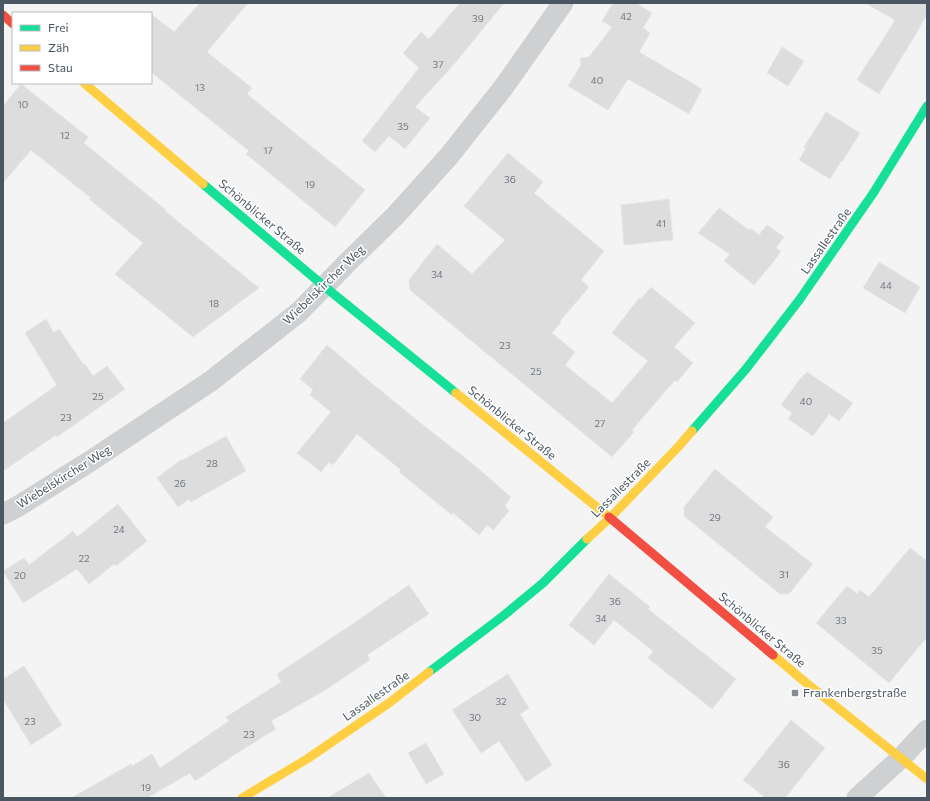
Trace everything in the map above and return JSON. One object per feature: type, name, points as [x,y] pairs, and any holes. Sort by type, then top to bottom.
[{"type":"street","name":"Wiebelskircher Weg","points":[[3,514],[89,462],[212,381],[299,312],[396,215],[449,156],[503,88],[563,3]]},
{"type":"street","points":[[3,15],[12,23]]},
{"type":"street","name":"Schönblicker Straße","points":[[85,84],[325,286],[610,518],[805,682],[927,779]]},
{"type":"street","name":"Lassallestraße","points":[[242,798],[306,759],[389,703],[503,616],[543,582],[610,518],[680,446],[746,369],[800,299],[874,192],[926,109]]},
{"type":"street","points":[[857,798],[901,758],[927,730]]},
{"type":"building","points":[[200,3],[248,3],[207,52],[252,88],[247,94],[365,190],[335,227],[246,154],[249,151],[152,73],[152,15],[174,32]]},
{"type":"building","points":[[460,3],[504,3],[455,63],[415,107],[430,118],[405,149],[389,136],[375,152],[362,141],[419,68],[403,53],[421,32],[429,39]]},
{"type":"building","points":[[613,3],[636,3],[652,13],[643,28],[650,33],[639,52],[702,89],[689,114],[628,79],[608,110],[568,86],[581,65],[580,58],[589,57],[612,27],[602,21]]},
{"type":"building","points":[[865,3],[927,3],[927,14],[879,94],[857,80],[895,20]]},
{"type":"building","points":[[782,47],[804,61],[788,86],[767,73]]},
{"type":"building","points":[[21,84],[88,137],[84,143],[259,288],[193,337],[115,274],[143,243],[89,199],[91,198],[31,150],[3,183],[3,106]]},
{"type":"building","points":[[826,112],[860,133],[830,179],[799,160],[806,148],[804,147]]},
{"type":"building","points":[[508,153],[543,182],[534,193],[604,251],[581,280],[589,287],[560,321],[561,322],[552,333],[575,352],[565,365],[612,403],[648,361],[612,333],[639,298],[641,299],[651,287],[695,323],[674,347],[693,363],[677,382],[675,380],[632,430],[634,432],[612,457],[410,290],[409,280],[437,244],[472,274],[505,240],[464,206]]},
{"type":"building","points":[[669,199],[673,240],[624,245],[621,205]]},
{"type":"building","points":[[719,208],[749,230],[750,228],[759,235],[767,225],[784,237],[776,248],[781,251],[754,285],[724,261],[730,254],[698,233]]},
{"type":"building","points":[[879,262],[920,287],[905,313],[863,288]]},
{"type":"building","points":[[46,319],[54,333],[59,329],[93,376],[107,366],[125,389],[57,437],[56,435],[3,471],[3,423],[57,385],[25,333]]},
{"type":"building","points":[[327,345],[511,497],[505,506],[509,511],[493,530],[487,525],[479,535],[399,472],[401,470],[357,434],[333,465],[329,462],[321,472],[297,453],[331,412],[310,395],[313,390],[300,379]]},
{"type":"building","points":[[807,372],[853,403],[839,421],[829,414],[813,436],[788,419],[792,413],[781,405]]},
{"type":"building","points":[[226,436],[246,471],[191,502],[189,499],[178,507],[157,478],[182,459],[183,460]]},
{"type":"building","points":[[715,469],[773,517],[765,527],[813,564],[789,594],[780,594],[684,516],[684,507]]},
{"type":"building","points":[[118,504],[147,541],[116,566],[114,564],[89,584],[77,569],[23,603],[3,571],[24,558],[29,565],[73,531],[77,537]]},
{"type":"building","points":[[910,548],[927,561],[927,637],[889,683],[816,623],[847,586],[857,594],[860,590],[869,597]]},
{"type":"building","points":[[609,574],[650,607],[648,609],[736,679],[712,709],[648,658],[653,651],[614,620],[594,645],[569,625]]},
{"type":"building","points":[[409,585],[429,614],[367,655],[370,660],[327,689],[271,721],[276,729],[195,781],[190,773],[147,798],[71,798],[131,764],[132,766],[152,754],[160,768],[229,721],[226,717],[281,682],[277,674]]},
{"type":"building","points":[[24,666],[62,725],[31,745],[3,699],[3,679]]},
{"type":"building","points":[[508,674],[529,708],[520,714],[552,765],[526,782],[499,741],[481,753],[452,710]]},
{"type":"building","points":[[791,720],[825,748],[785,798],[766,798],[743,780]]},
{"type":"building","points":[[426,743],[444,774],[426,784],[408,753]]},
{"type":"building","points":[[369,773],[386,798],[327,798]]},
{"type":"traffic: fast","points":[[692,431],[746,369],[800,299],[874,192],[927,106]]},
{"type":"traffic: fast","points":[[203,184],[325,287],[456,393]]},
{"type":"traffic: fast","points":[[429,672],[503,616],[543,583],[587,539]]},
{"type":"traffic: slow","points":[[85,84],[203,184]]},
{"type":"traffic: slow","points":[[456,393],[609,517]]},
{"type":"traffic: slow","points":[[587,539],[610,518],[692,431]]},
{"type":"traffic: slow","points":[[773,655],[927,779]]},
{"type":"traffic: slow","points":[[242,798],[307,759],[389,703],[429,672]]},
{"type":"traffic: jam","points":[[3,15],[12,23]]},
{"type":"traffic: jam","points":[[609,517],[773,655]]},
{"type":"place","name":"Frankenbergstraße","points":[[795,693]]}]
